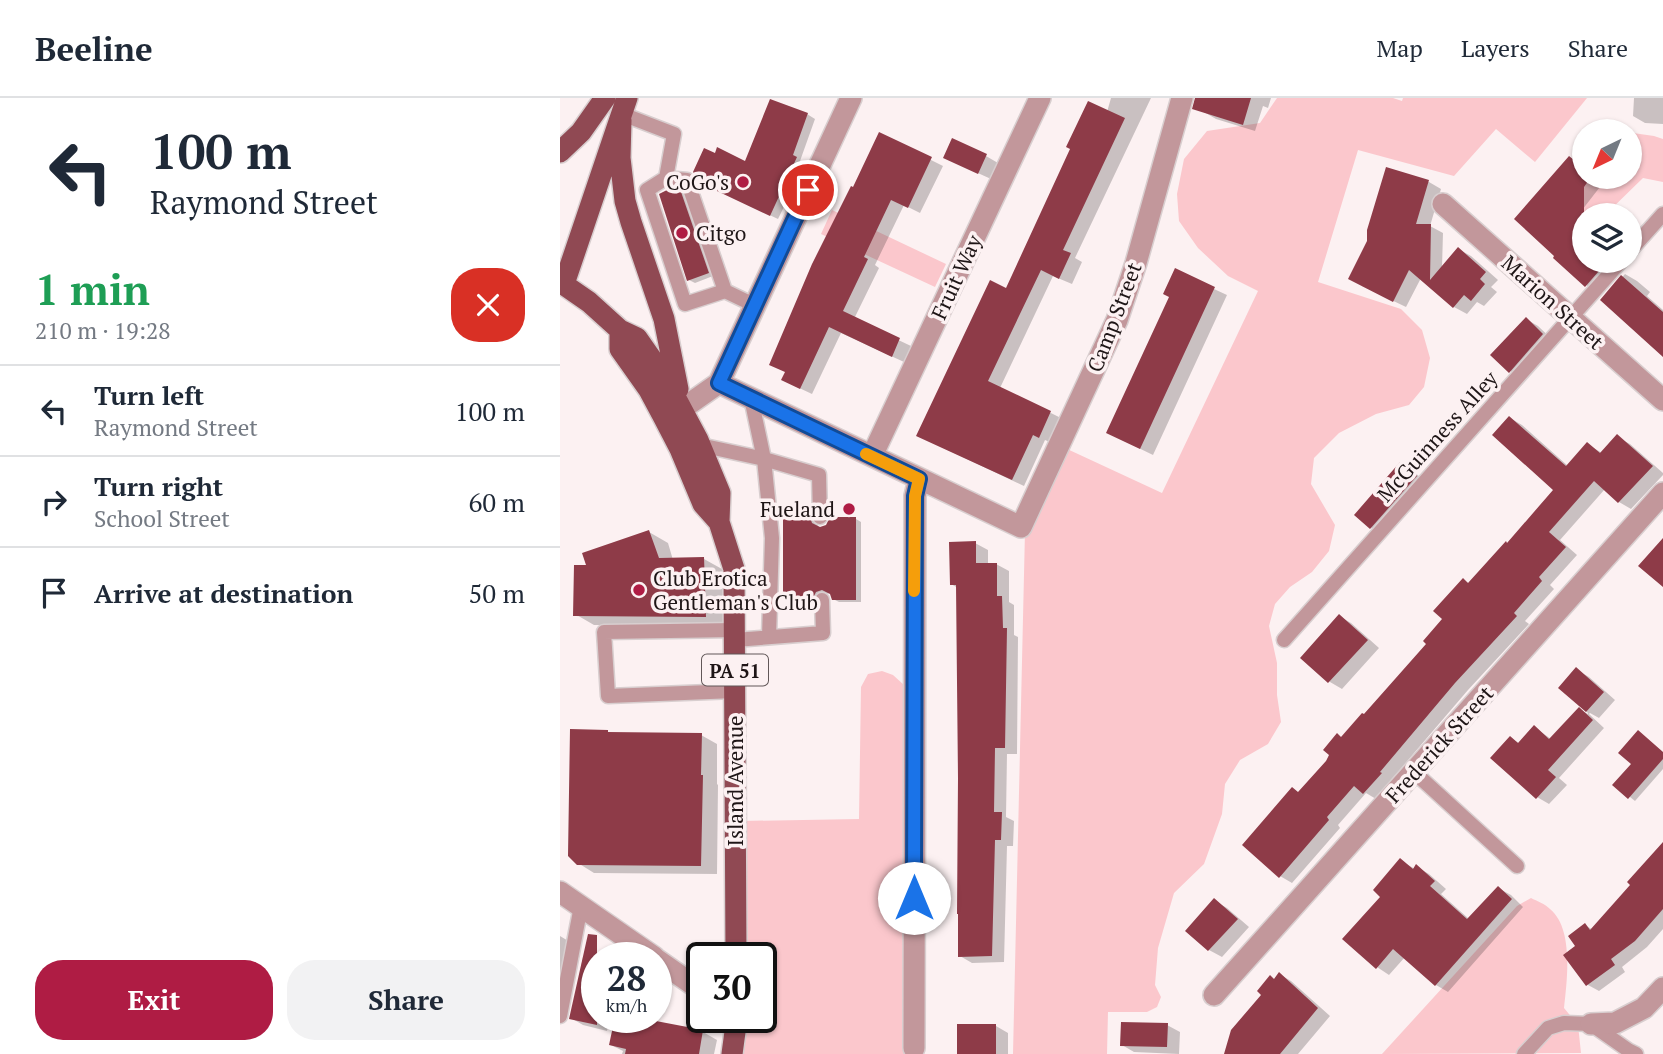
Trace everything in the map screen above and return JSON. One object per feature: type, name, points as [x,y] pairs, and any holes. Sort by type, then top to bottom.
[{"type":"main road","points":[[560,152],[581,132],[604,98]]},
{"type":"main road","points":[[623,111],[620,158],[625,201],[664,319],[682,409]]},
{"type":"main road","name":"Island Avenue","points":[[623,111],[562,283],[589,302],[620,330],[637,338],[665,378],[682,409],[720,493],[719,522],[734,569],[736,942]]},
{"type":"main road","name":"Island Avenue","points":[[620,330],[620,349],[649,390],[680,449],[703,503],[719,522]]},
{"type":"main road","points":[[732,1054],[735,1033]]},
{"type":"street","points":[[682,409],[719,383],[852,98]]},
{"type":"street","name":"Fruit Way","points":[[872,456],[1040,98]]},
{"type":"street","name":"Camp Street","points":[[919,479],[1021,527],[1117,320],[1136,263],[1182,98]]},
{"type":"street","name":"Marion Street","points":[[1443,204],[1663,400]]},
{"type":"street","points":[[719,383],[919,479],[915,496],[914,1048]]},
{"type":"street","name":"Frederick Street","points":[[1214,995],[1663,493]]},
{"type":"street","points":[[560,892],[632,942]]},
{"type":"street","points":[[1591,1024],[1615,1023],[1644,1008],[1663,988]]},
{"type":"lane","points":[[623,111],[674,134],[666,178]]},
{"type":"lane","points":[[685,304],[648,190],[666,178],[687,180],[725,291]]},
{"type":"lane","points":[[1642,237],[1663,214]]},
{"type":"lane","name":"McGuinness Alley","points":[[1284,640],[1610,273]]},
{"type":"lane","points":[[664,319],[685,304],[725,291],[754,305]]},
{"type":"lane","points":[[751,398],[764,459],[772,538],[769,637]]},
{"type":"lane","points":[[700,445],[819,475],[820,517]]},
{"type":"lane","points":[[735,691],[608,696],[604,632],[769,637],[823,633],[822,600]]},
{"type":"lane","points":[[1414,772],[1517,866]]},
{"type":"lane","points":[[560,1016],[581,906]]},
{"type":"lane","points":[[1524,1054],[1548,1028],[1564,1023],[1591,1024],[1636,1054]]},
{"type":"shaded area","points":[[1277,98],[1393,98],[1402,101],[1403,98],[1587,98],[1535,162],[1496,129],[1454,176],[1358,150],[1318,282],[1401,309],[1422,330],[1430,358],[1424,387],[1409,405],[1376,414],[1339,433],[1314,458],[1311,484],[1335,525],[1329,551],[1312,572],[1290,587],[1275,604],[1269,626],[1277,663],[1277,695],[1281,722],[1268,744],[1240,760],[1225,784],[1222,814],[1204,864],[1174,893],[1158,948],[1155,985],[1161,997],[1157,1007],[1147,1012],[1108,1012],[1107,1054],[1013,1054],[1025,531],[1065,448],[1162,493],[1258,291],[1228,276],[1198,248],[1179,221],[1177,194],[1184,159],[1207,131],[1260,123]]},
{"type":"shaded area","points":[[1642,134],[1663,139],[1663,182],[1643,178]]},
{"type":"shaded area","points":[[1576,189],[1632,189],[1617,203],[1578,203],[1573,193]]},
{"type":"shaded area","points":[[832,210],[946,264],[935,287],[821,234]]},
{"type":"shaded area","points":[[882,671],[893,675],[904,685],[906,1041],[910,1054],[737,1054],[739,1033],[777,1033],[777,942],[741,942],[741,821],[859,819],[861,687],[868,674]]},
{"type":"shaded area","points":[[1531,898],[1550,909],[1563,929],[1567,956],[1564,1008],[1578,1025],[1581,1053],[1382,1054],[1517,906]]},
{"type":"building","points":[[1195,98],[1251,98],[1243,125],[1192,109]]},
{"type":"building","points":[[770,99],[808,113],[793,155],[797,157],[770,216],[698,182],[693,172],[704,148],[715,153],[717,147],[745,161]]},
{"type":"building","points":[[1088,101],[1125,118],[1063,250],[1071,253],[1059,279],[1041,270],[988,381],[1051,411],[1039,438],[1033,435],[1012,480],[916,436],[990,280],[1006,288],[1070,149],[1066,147]]},
{"type":"building","points":[[879,132],[932,157],[908,208],[891,200],[864,257],[868,259],[843,311],[900,338],[892,357],[829,327],[800,389],[781,380],[785,372],[769,365],[812,264]]},
{"type":"building","points":[[952,138],[987,154],[978,174],[943,158]]},
{"type":"building","points":[[1569,156],[1572,158],[1572,189],[1584,189],[1584,203],[1572,203],[1572,273],[1597,273],[1585,287],[1514,219]]},
{"type":"building","points":[[1386,167],[1429,180],[1416,224],[1431,224],[1430,280],[1458,247],[1486,272],[1480,279],[1485,284],[1471,301],[1464,295],[1453,308],[1409,270],[1393,302],[1348,279],[1367,241],[1367,230]]},
{"type":"building","name":"Citgo","points":[[671,188],[680,189],[709,273],[687,281],[659,194]]},
{"type":"building","points":[[1175,268],[1215,287],[1140,449],[1106,433],[1169,297],[1163,294]]},
{"type":"building","points":[[1621,275],[1663,312],[1663,357],[1600,300]]},
{"type":"building","points":[[1526,317],[1543,334],[1509,373],[1490,355]]},
{"type":"building","points":[[1509,416],[1566,466],[1587,442],[1600,453],[1617,434],[1653,466],[1618,503],[1594,481],[1549,532],[1566,547],[1539,577],[1542,581],[1514,613],[1517,616],[1455,683],[1363,794],[1354,786],[1327,817],[1329,820],[1279,878],[1242,845],[1292,787],[1298,792],[1326,761],[1329,755],[1323,750],[1337,733],[1341,737],[1426,644],[1423,641],[1442,619],[1433,611],[1463,578],[1468,583],[1553,490],[1492,435]]},
{"type":"building","points":[[1400,462],[1417,476],[1370,529],[1354,515]]},
{"type":"building","points":[[783,516],[810,517],[812,523],[820,527],[826,525],[830,517],[856,517],[856,600],[832,600],[830,594],[822,590],[816,592],[812,600],[783,600]]},
{"type":"building","name":"Club Erotica Gentleman's Club","points":[[649,530],[659,558],[704,557],[706,617],[573,616],[574,565],[586,565],[582,553]]},
{"type":"building","points":[[1663,538],[1663,587],[1638,566]]},
{"type":"building","points":[[976,541],[976,563],[997,563],[997,596],[1002,596],[1003,628],[1007,628],[1005,748],[995,748],[994,812],[1002,812],[1001,840],[995,840],[992,956],[958,957],[956,585],[950,585],[949,542]]},
{"type":"building","points":[[1339,614],[1368,640],[1328,683],[1300,658]]},
{"type":"building","points":[[1576,667],[1604,692],[1586,712],[1558,688]]},
{"type":"building","points":[[1579,707],[1593,720],[1548,770],[1556,777],[1536,799],[1490,758],[1510,736],[1518,743],[1534,725],[1549,739]]},
{"type":"building","points":[[570,729],[702,733],[701,866],[577,865],[568,856]]},
{"type":"building","points":[[1638,730],[1663,752],[1663,759],[1628,799],[1612,785],[1631,764],[1618,753]]},
{"type":"building","points":[[1663,842],[1663,909],[1635,941],[1611,959],[1615,965],[1586,986],[1563,955],[1575,946],[1568,936],[1585,923],[1590,930],[1630,885],[1627,882]]},
{"type":"building","points":[[1400,858],[1413,869],[1416,864],[1435,881],[1430,886],[1467,919],[1498,886],[1512,899],[1435,986],[1393,949],[1376,969],[1342,939],[1380,897],[1373,890]]},
{"type":"building","points":[[1214,898],[1238,919],[1208,951],[1185,931]]},
{"type":"building","points":[[588,934],[597,935],[597,942],[586,942]]},
{"type":"building","points":[[581,965],[581,1022],[569,1019]]},
{"type":"building","points":[[1279,972],[1318,1008],[1280,1054],[1224,1054],[1231,1030],[1261,995],[1257,991],[1270,975],[1274,979]]},
{"type":"building","points":[[1121,1022],[1168,1023],[1167,1047],[1120,1046]]},
{"type":"building","points":[[672,1024],[686,1027],[686,1033],[702,1033],[699,1054],[625,1054],[626,1049],[609,1045],[612,1033],[672,1033]]},
{"type":"building","points":[[957,1024],[996,1024],[996,1054],[957,1054]]},
{"type":"slow traffic","points":[[866,454],[919,479],[915,496],[914,591]]},
{"type":"place","name":"CoGo's","points":[[743,182]]},
{"type":"place","name":"Citgo","points":[[682,233]]},
{"type":"place","name":"Fueland","points":[[849,509]]},
{"type":"place","name":"Club Erotica Gentleman's Club","points":[[639,590]]},
{"type":"route","points":[[808,190],[719,383],[919,479],[915,496],[914,898]]}]
